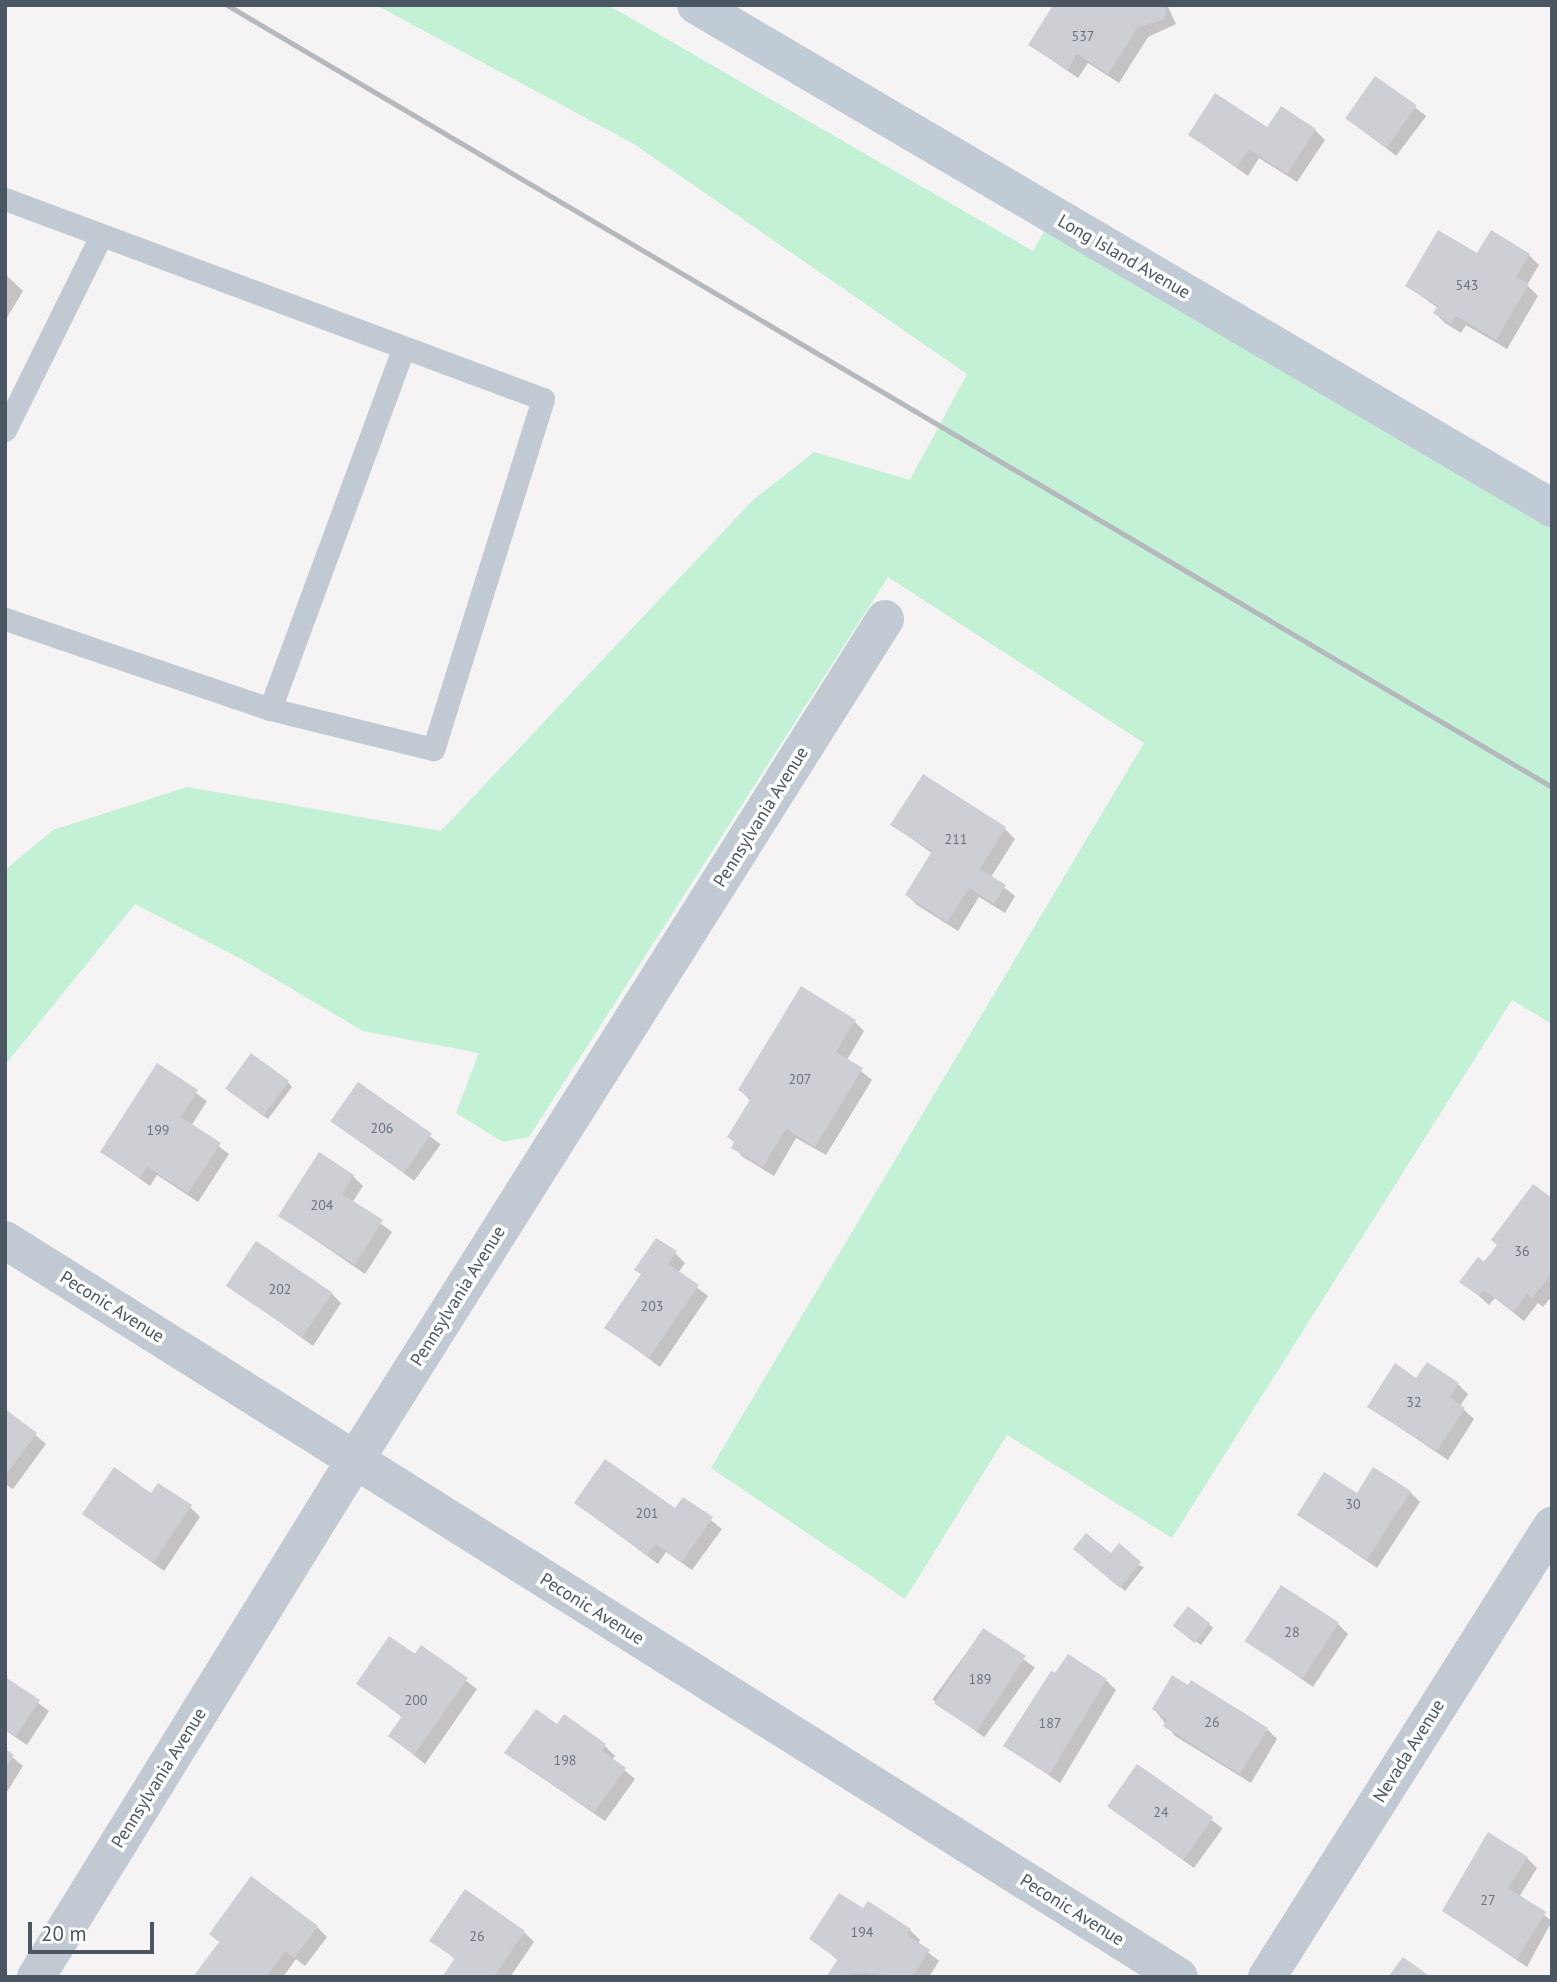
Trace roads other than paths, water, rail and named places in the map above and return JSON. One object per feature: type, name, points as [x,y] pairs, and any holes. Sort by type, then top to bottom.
[{"type":"street","name":"Long Island Avenue","points":[[696,5],[1552,508]]},
{"type":"street","name":"Pennsylvania Avenue","points":[[36,1977],[355,1460],[885,619]]},
{"type":"street","name":"Peconic Avenue","points":[[5,1240],[1179,1977]]},
{"type":"street","name":"Nevada Avenue","points":[[1266,1977],[1552,1525]]},
{"type":"lane","points":[[5,200],[100,238],[543,399],[433,749],[270,709],[5,619]]},
{"type":"lane","points":[[5,430],[100,238]]},
{"type":"lane","points":[[270,709],[403,350]]},
{"type":"railway","points":[[227,5],[1552,787]]}]
